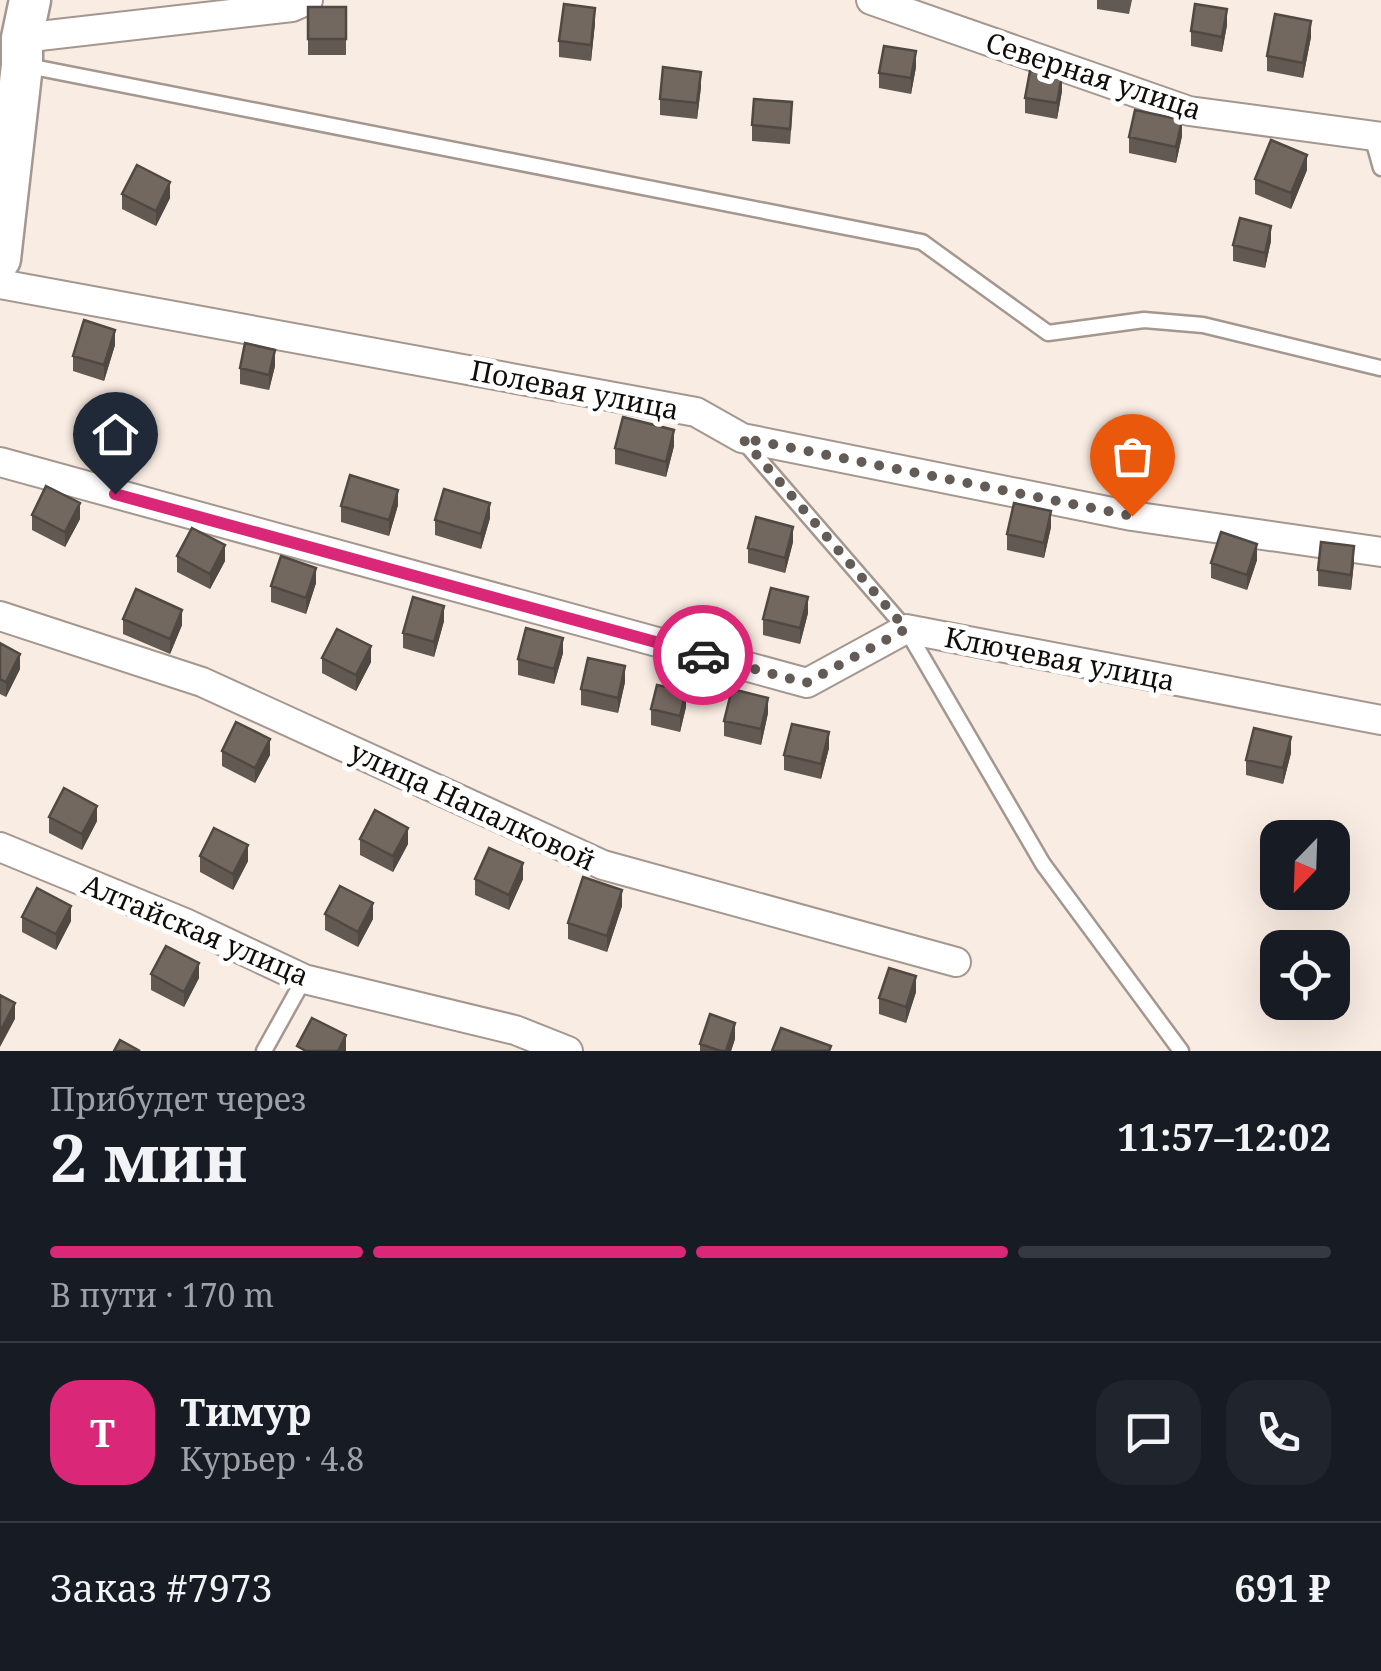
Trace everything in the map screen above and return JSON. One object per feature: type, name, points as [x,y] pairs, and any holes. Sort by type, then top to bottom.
[{"type":"street","points":[[0,259],[25,34],[292,7],[308,0]]},
{"type":"street","name":"Северная улица","points":[[872,0],[1188,111],[1376,136]]},
{"type":"street","name":"Полевая улица","points":[[0,284],[696,412],[742,438],[1132,516],[1381,552]]},
{"type":"street","name":"Ключевая улица","points":[[0,462],[806,683],[906,629],[1381,720]]},
{"type":"street","name":"улица Напалковой","points":[[0,616],[202,682],[603,866],[956,962]]},
{"type":"street","name":"Алтайская улица","points":[[0,847],[184,922],[304,979],[515,1030],[568,1051]]},
{"type":"lane","points":[[25,34],[922,242],[1048,333],[1144,320],[1204,325],[1380,368],[1381,360]]},
{"type":"lane","points":[[1376,136],[1381,168]]},
{"type":"lane","points":[[742,438],[906,629],[1044,864],[1181,1051]]},
{"type":"lane","points":[[264,1051],[304,979]]},
{"type":"building","points":[[564,4],[595,8],[591,45],[559,41]]},
{"type":"building","points":[[1195,4],[1227,9],[1222,37],[1191,31]]},
{"type":"building","points":[[308,7],[346,7],[346,39],[308,39]]},
{"type":"building","points":[[1275,14],[1311,21],[1303,63],[1267,56]]},
{"type":"building","points":[[884,46],[916,51],[911,78],[879,73]]},
{"type":"building","points":[[663,67],[701,72],[697,103],[660,99]]},
{"type":"building","points":[[1030,71],[1062,76],[1057,103],[1025,98]]},
{"type":"building","points":[[754,99],[792,102],[790,129],[752,125]]},
{"type":"building","points":[[1135,110],[1182,120],[1176,147],[1129,137]]},
{"type":"building","points":[[1271,140],[1307,155],[1291,193],[1255,179]]},
{"type":"building","points":[[137,165],[170,182],[156,211],[122,194]]},
{"type":"building","points":[[1240,218],[1271,226],[1265,253],[1233,245]]},
{"type":"building","points":[[84,320],[115,330],[104,365],[73,356]]},
{"type":"building","points":[[245,343],[275,350],[269,375],[240,368]]},
{"type":"building","points":[[623,417],[674,430],[666,462],[615,448]]},
{"type":"building","points":[[350,475],[398,490],[389,520],[341,506]]},
{"type":"building","points":[[46,486],[80,503],[65,532],[32,515]]},
{"type":"building","points":[[444,489],[490,503],[481,534],[435,520]]},
{"type":"building","points":[[1014,503],[1051,511],[1044,543],[1007,534]]},
{"type":"building","points":[[756,517],[793,527],[785,558],[748,548]]},
{"type":"building","points":[[192,528],[225,545],[210,574],[177,556]]},
{"type":"building","points":[[1221,532],[1257,544],[1247,575],[1211,563]]},
{"type":"building","points":[[1321,542],[1354,546],[1351,575],[1318,570]]},
{"type":"building","points":[[281,556],[316,568],[306,598],[271,586]]},
{"type":"building","points":[[771,588],[808,597],[800,628],[763,619]]},
{"type":"building","points":[[136,589],[182,610],[170,639],[123,619]]},
{"type":"building","points":[[413,597],[444,606],[434,642],[403,633]]},
{"type":"building","points":[[526,628],[563,638],[554,669],[518,659]]},
{"type":"building","points":[[337,629],[371,646],[356,675],[322,658]]},
{"type":"building","points":[[0,643],[20,654],[6,682],[0,679]]},
{"type":"building","points":[[588,658],[625,666],[618,698],[581,689]]},
{"type":"building","points":[[657,685],[686,691],[680,716],[651,709]]},
{"type":"building","points":[[732,689],[768,698],[761,729],[724,721]]},
{"type":"building","points":[[236,722],[270,739],[255,768],[222,751]]},
{"type":"building","points":[[792,724],[829,732],[821,764],[784,755]]},
{"type":"building","points":[[1254,728],[1291,737],[1283,768],[1246,760]]},
{"type":"building","points":[[64,788],[97,806],[82,834],[49,817]]},
{"type":"building","points":[[375,810],[408,828],[393,856],[360,839]]},
{"type":"building","points":[[214,828],[248,845],[233,874],[200,856]]},
{"type":"building","points":[[489,848],[523,863],[509,895],[475,879]]},
{"type":"building","points":[[583,877],[622,890],[607,936],[568,923]]},
{"type":"building","points":[[340,886],[373,903],[358,932],[325,914]]},
{"type":"building","points":[[37,888],[71,906],[56,934],[22,917]]},
{"type":"building","points":[[166,946],[199,963],[184,992],[151,974]]},
{"type":"building","points":[[889,968],[916,976],[906,1007],[879,998]]},
{"type":"building","points":[[0,995],[15,1003],[0,1032]]},
{"type":"building","points":[[710,1014],[735,1023],[726,1051],[700,1044]]},
{"type":"building","points":[[312,1018],[346,1035],[338,1051],[306,1051],[297,1046]]},
{"type":"building","points":[[781,1028],[831,1046],[829,1051],[772,1051]]},
{"type":"building","points":[[120,1040],[140,1051],[114,1051]]},
{"type":"way so far","points":[[703,655],[806,683],[906,629],[742,438],[1132,516]]},
{"type":"route","points":[[115,494],[703,655]]}]
